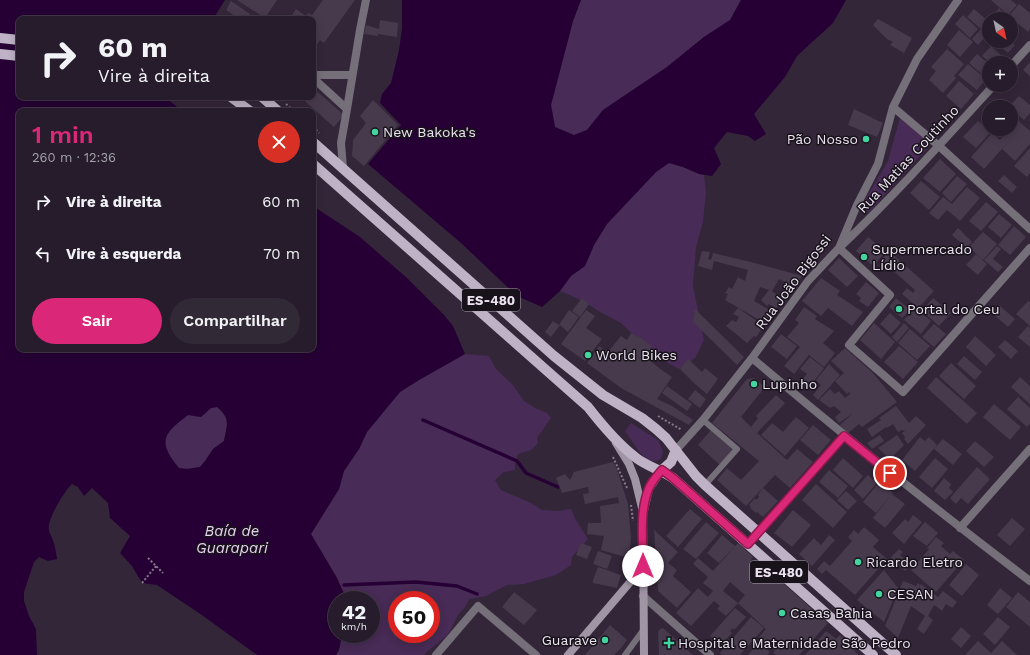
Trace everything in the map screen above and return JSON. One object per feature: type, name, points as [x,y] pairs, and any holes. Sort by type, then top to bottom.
[{"type":"main road","points":[[0,38],[16,40]]},
{"type":"main road","points":[[0,54],[16,56]]},
{"type":"main road","points":[[235,100],[246,108]]},
{"type":"main road","points":[[265,100],[275,108]]},
{"type":"main road","name":"ES-480","points":[[316,145],[554,356],[603,395],[642,418],[656,429],[666,438],[705,486],[896,655]]},
{"type":"main road","name":"ES-480","points":[[316,167],[588,407],[610,434],[636,457],[646,464],[662,470],[673,478],[873,655]]},
{"type":"main road","points":[[610,434],[629,464],[635,479],[643,512],[644,655]]},
{"type":"main road","points":[[643,512],[649,489],[654,479],[671,462],[676,450]]},
{"type":"main road","points":[[568,655],[643,566]]},
{"type":"main road","points":[[848,633],[858,622]]},
{"type":"street","points":[[343,168],[341,143],[366,0]]},
{"type":"street","name":"Rua João Bigossi","points":[[676,450],[703,420],[752,358],[808,281],[838,248],[857,205],[878,164],[893,107],[898,96],[917,59],[958,0]]},
{"type":"street","points":[[1018,58],[1030,45]]},
{"type":"street","points":[[316,76],[352,75]]},
{"type":"street","points":[[316,79],[347,109]]},
{"type":"street","name":"Rua Matias Coutinho","points":[[838,248],[871,217],[939,146],[988,92]]},
{"type":"street","points":[[893,107],[939,146],[1030,228]]},
{"type":"street","points":[[838,248],[890,295],[849,345],[903,392],[1030,248]]},
{"type":"street","points":[[752,358],[844,436],[960,528],[1030,581]]},
{"type":"street","points":[[748,544],[844,436]]},
{"type":"street","points":[[960,528],[1030,449]]},
{"type":"street","points":[[643,596],[710,655]]},
{"type":"street","points":[[436,655],[478,606],[536,655]]},
{"type":"lane","points":[[703,420],[737,449],[705,486]]},
{"type":"lane","points":[[625,655],[644,629]]},
{"type":"lane","points":[[640,655],[644,639]]},
{"type":"path","points":[[316,130],[319,133]]},
{"type":"path","points":[[653,414],[690,435]]},
{"type":"path","points":[[610,452],[627,489]]},
{"type":"path","points":[[630,503],[633,526]]},
{"type":"path","points":[[148,558],[163,573]]},
{"type":"path","points":[[142,583],[156,566]]},
{"type":"shaded area","points":[[581,0],[741,0],[730,20],[704,37],[667,67],[603,110],[587,130],[574,135],[555,127],[551,105],[573,21]]},
{"type":"shaded area","points":[[900,118],[931,144],[869,212],[861,207],[888,161]]},
{"type":"shaded area","points":[[669,163],[704,175],[706,192],[703,222],[696,247],[693,286],[704,340],[695,358],[679,369],[656,357],[621,323],[583,301],[560,291],[571,276],[585,266],[594,245],[607,224],[656,172]]},
{"type":"shaded area","points":[[465,354],[489,356],[496,369],[513,385],[524,401],[547,413],[551,418],[537,438],[538,443],[531,450],[518,454],[515,462],[515,470],[504,472],[495,480],[501,490],[533,504],[542,510],[558,511],[571,509],[588,539],[572,557],[571,565],[556,575],[524,584],[507,585],[486,596],[469,599],[457,617],[451,630],[440,641],[440,591],[388,591],[388,643],[438,643],[424,655],[336,655],[340,643],[380,643],[380,591],[343,591],[311,534],[339,489],[344,471],[359,449],[367,432],[400,392]]},
{"type":"shaded area","points":[[217,407],[224,415],[227,422],[224,441],[213,449],[200,467],[187,469],[179,468],[168,451],[166,438],[168,433],[188,415],[201,417],[211,408]]},
{"type":"shaded area","points":[[631,423],[658,440],[663,451],[661,459],[651,461],[640,453],[625,431]]},
{"type":"water","name":"Baía de Guarapari","points":[[0,0],[225,0],[215,16],[16,16],[16,100],[168,100],[178,108],[16,108],[16,352],[316,352],[316,208],[360,237],[407,278],[453,326],[465,354],[400,392],[367,432],[359,449],[344,471],[339,489],[311,534],[343,591],[328,591],[328,643],[340,643],[336,655],[257,655],[157,585],[142,583],[132,566],[120,553],[130,536],[110,518],[108,503],[92,488],[84,496],[78,487],[72,484],[65,492],[50,520],[49,532],[54,543],[57,559],[48,561],[39,557],[34,562],[24,592],[24,601],[29,616],[36,629],[37,655],[0,655]],"holes":[[[217,407],[226,419],[227,426],[224,441],[213,449],[200,467],[187,469],[179,468],[168,451],[166,444],[168,433],[188,415],[201,417],[211,408]]]},
{"type":"water","points":[[402,0],[581,0],[573,21],[551,105],[555,127],[574,135],[587,130],[603,110],[667,67],[704,37],[730,20],[741,0],[846,0],[833,23],[797,56],[785,77],[754,114],[766,134],[755,141],[748,136],[727,132],[714,148],[721,164],[712,176],[699,174],[669,163],[656,172],[607,224],[594,245],[585,266],[571,276],[560,291],[542,307],[517,296],[461,243],[368,164],[401,125],[380,103],[382,94],[391,83],[399,50],[402,29]]},
{"type":"building","points":[[237,0],[277,0],[266,16],[262,16]]},
{"type":"building","points":[[323,0],[355,0],[324,43],[320,40],[316,46],[316,16],[306,16],[308,13],[312,15]]},
{"type":"building","points":[[991,0],[1011,0],[1017,5],[1011,12],[1005,12]]},
{"type":"building","points":[[231,1],[250,14],[249,16],[235,16],[226,10]]},
{"type":"building","points":[[1019,4],[1030,13],[1030,29],[1028,32],[1018,24],[1018,12],[1012,12]]},
{"type":"building","points":[[999,8],[1003,12],[996,12]]},
{"type":"building","points":[[296,9],[306,16],[291,16]]},
{"type":"building","points":[[974,9],[982,16],[982,41],[978,45],[972,39],[981,29],[967,17]]},
{"type":"building","points":[[963,15],[978,29],[970,38],[955,24]]},
{"type":"building","points":[[878,19],[912,38],[904,53],[890,45],[893,42],[887,39],[873,25]]},
{"type":"building","points":[[380,20],[398,23],[397,37],[378,34],[378,36],[364,34],[366,25],[379,29]]},
{"type":"building","points":[[959,30],[973,42],[960,57],[947,45]]},
{"type":"building","points":[[989,48],[993,48],[1002,56],[982,56]]},
{"type":"building","points":[[1002,48],[1012,48],[1008,53]]},
{"type":"building","points":[[947,49],[964,64],[954,76],[956,78],[943,93],[929,80],[936,71],[931,67]]},
{"type":"building","points":[[977,54],[982,58],[982,74],[969,63]]},
{"type":"building","points":[[1030,62],[1030,76],[1023,70]]},
{"type":"building","points":[[968,64],[982,76],[982,84],[977,90],[958,75]]},
{"type":"building","points":[[959,81],[974,94],[961,109],[946,96]]},
{"type":"building","points":[[316,91],[344,115],[334,127],[316,111],[316,108],[312,108],[303,100],[316,100]]},
{"type":"building","points":[[1019,96],[1030,105],[1030,113],[1024,120],[1018,115],[1018,100],[1015,100]]},
{"type":"building","name":"New Bakoka's","points":[[373,100],[398,125],[364,166],[352,156],[353,140],[366,123],[360,116]]},
{"type":"building","points":[[854,109],[883,123],[877,137],[848,125]]},
{"type":"building","points":[[1018,120],[1023,125],[1018,131]]},
{"type":"building","points":[[978,121],[982,124],[982,136],[987,136],[976,148],[963,137]]},
{"type":"building","points":[[1023,125],[1030,131],[1030,144],[1015,161],[1002,149],[1013,136],[1018,136],[1018,131]]},
{"type":"building","points":[[989,136],[995,136],[1000,140],[1004,136],[1013,136],[984,169],[971,157]]},
{"type":"building","points":[[1030,148],[1030,173],[1027,177],[1014,166]]},
{"type":"building","points":[[940,159],[956,174],[940,192],[923,178]]},
{"type":"building","points":[[1004,175],[1017,187],[1012,193],[998,181]]},
{"type":"building","points":[[957,176],[967,184],[951,202],[942,193]]},
{"type":"building","points":[[921,181],[940,197],[929,210],[910,193]]},
{"type":"building","points":[[967,187],[980,198],[960,221],[947,210],[938,220],[929,213],[943,197],[952,204]]},
{"type":"building","points":[[986,202],[998,212],[981,231],[969,221]]},
{"type":"building","points":[[999,214],[1012,225],[1001,238],[988,227]]},
{"type":"building","points":[[1014,226],[1026,237],[1010,255],[998,245]]},
{"type":"building","points":[[958,228],[972,242],[967,248],[952,235]]},
{"type":"building","points":[[983,232],[997,244],[983,260],[969,247]]},
{"type":"building","points":[[868,237],[886,252],[873,266],[856,251]]},
{"type":"building","points":[[997,246],[1001,249],[993,259],[1003,267],[998,272],[984,260]]},
{"type":"building","points":[[702,251],[710,252],[708,259],[711,260],[713,253],[802,276],[795,287],[779,279],[772,291],[782,299],[776,309],[769,304],[767,306],[761,300],[769,290],[760,287],[754,301],[773,312],[766,324],[725,300],[728,294],[725,293],[729,287],[732,289],[738,277],[745,281],[748,270],[714,261],[712,270],[698,266]]},
{"type":"building","points":[[889,251],[934,291],[918,308],[902,294],[907,288],[913,293],[915,290],[881,260]]},
{"type":"building","points":[[976,254],[987,264],[978,275],[966,265]]},
{"type":"building","points":[[839,258],[858,276],[847,287],[828,270]]},
{"type":"building","points":[[821,278],[840,291],[837,295],[863,312],[852,326],[828,308],[821,316],[802,301]]},
{"type":"building","points":[[866,282],[879,293],[868,307],[859,301],[861,298],[856,294]]},
{"type":"building","points":[[582,298],[589,304],[580,317],[572,311]]},
{"type":"building","points":[[896,298],[910,310],[902,318],[889,307]]},
{"type":"building","points":[[933,298],[951,313],[939,326],[922,311]]},
{"type":"building","points":[[1028,301],[1030,302],[1030,326],[1016,314]]},
{"type":"building","points":[[999,305],[1015,319],[1008,327],[992,313]]},
{"type":"building","points":[[804,307],[817,316],[815,319],[834,331],[823,343],[835,353],[824,367],[809,355],[794,374],[784,366],[800,347],[787,337],[799,323],[795,320]]},
{"type":"building","points":[[915,307],[931,321],[921,334],[904,320]]},
{"type":"building","points":[[738,308],[764,326],[756,337],[754,336],[747,343],[726,326],[732,320],[736,322],[739,317],[733,314]]},
{"type":"building","points":[[695,309],[744,357],[737,365],[693,322]]},
{"type":"building","points":[[569,310],[579,317],[568,332],[560,325],[551,337],[545,332],[553,321],[559,325]]},
{"type":"building","points":[[586,310],[595,316],[586,328],[602,339],[585,361],[561,344]]},
{"type":"building","points":[[890,313],[901,323],[891,334],[880,324]]},
{"type":"building","points":[[874,323],[895,342],[881,359],[860,340]]},
{"type":"building","points":[[904,323],[909,328],[897,342],[892,337]]},
{"type":"building","points":[[934,324],[946,334],[934,347],[922,337]]},
{"type":"building","points":[[1028,326],[1030,328],[1030,347],[1018,337]]},
{"type":"building","points":[[910,329],[930,346],[917,360],[898,343]]},
{"type":"building","points":[[631,333],[638,337],[639,336],[652,347],[645,356],[672,377],[657,399],[672,406],[693,420],[689,425],[621,388],[587,363],[599,346],[608,352],[621,336],[627,340]]},
{"type":"building","points":[[781,334],[797,346],[787,359],[771,347]]},
{"type":"building","points":[[975,336],[996,355],[986,366],[966,347]]},
{"type":"building","points":[[1005,340],[1018,351],[1011,359],[998,347]]},
{"type":"building","points":[[899,346],[918,362],[903,379],[884,362]]},
{"type":"building","points":[[845,348],[872,372],[897,402],[862,427],[859,424],[848,433],[840,425],[853,413],[839,423],[835,417],[841,412],[834,406],[830,408],[819,400],[830,389],[835,394],[839,391],[845,398],[850,394],[849,392],[847,394],[835,381],[844,373],[831,361]]},
{"type":"building","points":[[964,356],[982,372],[975,380],[957,364]]},
{"type":"building","points":[[810,357],[824,368],[808,389],[800,382],[807,374],[800,369]]},
{"type":"building","points":[[688,359],[702,372],[705,368],[718,379],[707,394],[680,369]]},
{"type":"building","points":[[951,363],[976,386],[964,399],[939,376]]},
{"type":"building","points":[[829,364],[840,375],[818,400],[813,395],[821,385],[816,380]]},
{"type":"building","points":[[936,377],[977,413],[967,424],[927,388]]},
{"type":"building","points":[[1020,377],[1030,386],[1030,404],[1011,387]]},
{"type":"building","points":[[754,378],[765,387],[741,417],[751,427],[758,418],[756,416],[776,395],[785,403],[757,433],[787,460],[797,449],[813,462],[790,488],[775,475],[746,506],[717,480],[727,468],[741,480],[759,461],[712,423],[747,379]]},
{"type":"building","points":[[667,386],[692,404],[687,411],[662,393]]},
{"type":"building","points":[[695,390],[706,399],[700,408],[688,399]]},
{"type":"building","points":[[1018,397],[1030,408],[1030,424],[1027,427],[1007,409]]},
{"type":"building","points":[[994,404],[1021,427],[1010,440],[983,417]]},
{"type":"building","points":[[896,406],[909,423],[916,416],[926,425],[908,444],[902,433],[905,431],[902,430],[898,432],[893,424],[872,437],[867,429],[881,420],[879,418]]},
{"type":"building","points":[[796,417],[809,428],[785,456],[761,435],[772,423],[783,432]]},
{"type":"building","points":[[813,425],[831,440],[818,455],[800,440]]},
{"type":"building","points":[[711,430],[733,449],[720,465],[698,445]]},
{"type":"building","points":[[880,435],[884,441],[872,449],[867,443]]},
{"type":"building","points":[[897,435],[904,445],[890,459],[878,448]]},
{"type":"building","points":[[920,437],[925,441],[929,437],[937,445],[915,471],[902,460]]},
{"type":"building","points":[[943,439],[962,454],[953,465],[934,449]]},
{"type":"building","points":[[975,441],[994,457],[984,467],[966,451]]},
{"type":"building","points":[[843,458],[863,476],[853,488],[833,470]]},
{"type":"building","points":[[935,458],[948,469],[932,488],[919,477]]},
{"type":"building","points":[[613,462],[617,469],[628,504],[631,538],[629,558],[601,550],[604,536],[587,534],[588,523],[601,523],[600,506],[619,503],[618,497],[585,504],[583,494],[589,493],[588,487],[562,493],[556,478],[565,474],[570,480],[574,472]]},
{"type":"building","points":[[977,467],[990,479],[968,504],[961,498],[956,504],[950,498]]},
{"type":"building","points":[[829,470],[848,486],[838,498],[819,482]]},
{"type":"building","points":[[868,475],[877,483],[863,499],[854,490]]},
{"type":"building","points":[[944,478],[951,484],[949,488],[953,492],[945,500],[934,491]]},
{"type":"building","points":[[879,482],[893,493],[876,513],[863,502]]},
{"type":"building","points":[[816,484],[847,512],[833,528],[802,500]]},
{"type":"building","points":[[763,488],[778,501],[763,517],[750,508],[751,507],[749,505],[755,498],[756,500],[759,497],[758,495]]},
{"type":"building","points":[[846,491],[857,501],[848,510],[837,500]]},
{"type":"building","points":[[892,494],[905,504],[885,528],[873,518]]},
{"type":"building","points":[[690,509],[702,519],[678,547],[666,536]]},
{"type":"building","points":[[793,510],[811,525],[792,547],[774,533]]},
{"type":"building","points":[[913,515],[922,522],[904,544],[892,533],[905,519],[908,522]]},
{"type":"building","points":[[1012,518],[1025,529],[1010,546],[997,535]]},
{"type":"building","points":[[706,522],[719,533],[696,559],[683,549]]},
{"type":"building","points":[[925,522],[938,533],[927,546],[913,536]]},
{"type":"building","name":"Ricardo Eletro","points":[[864,527],[879,540],[873,547],[887,559],[855,595],[826,570],[822,574],[817,569],[824,561],[830,566],[852,541],[848,537],[854,530],[858,534]]},
{"type":"building","points":[[654,530],[678,552],[668,563],[677,570],[673,576],[691,592],[677,608],[658,591]]},
{"type":"building","points":[[722,535],[735,546],[719,563],[707,553]]},
{"type":"building","points":[[829,535],[835,540],[812,566],[799,554],[814,538],[821,545]]},
{"type":"building","points":[[936,537],[944,543],[941,546],[950,554],[953,551],[964,560],[936,592],[911,570],[929,549],[927,548]]},
{"type":"building","points":[[581,543],[592,547],[587,559],[576,555]]},
{"type":"building","points":[[738,543],[753,557],[751,559],[766,572],[768,570],[828,623],[799,655],[776,655],[773,653],[775,651],[759,637],[766,629],[738,603],[726,616],[717,609],[720,606],[714,601],[691,626],[676,613],[698,588],[708,597],[713,591],[703,583],[708,577],[693,564],[698,558],[713,571]],"holes":[[[730,582],[745,595],[738,603],[723,591]]]},
{"type":"building","points":[[899,549],[903,552],[900,555],[911,565],[905,571],[890,558]]},
{"type":"building","points":[[598,551],[612,556],[607,569],[593,564]]},
{"type":"building","points":[[966,564],[979,575],[962,596],[949,585]]},
{"type":"building","points":[[598,567],[621,575],[617,588],[593,583]]},
{"type":"building","name":"CESAN","points":[[884,570],[898,588],[884,622],[857,600]]},
{"type":"building","points":[[903,581],[916,586],[918,583],[920,585],[916,595],[921,584],[938,597],[943,591],[957,602],[952,608],[946,604],[942,611],[934,605],[928,616],[933,620],[924,634],[917,629],[925,616],[911,606],[898,638],[885,626]]},
{"type":"building","points":[[1000,588],[1012,598],[998,614],[987,605]]},
{"type":"building","points":[[514,592],[537,610],[524,625],[502,607]]},
{"type":"building","points":[[1018,592],[1030,602],[1030,627],[1006,607]]},
{"type":"building","points":[[735,608],[746,617],[734,630],[733,628],[730,631],[732,633],[721,645],[716,645],[713,641],[714,639],[710,636]]},
{"type":"building","points":[[751,617],[764,628],[740,655],[722,655],[720,653]]},
{"type":"building","points":[[998,617],[1010,627],[995,645],[983,634]]},
{"type":"building","name":"Guarave","points":[[610,625],[627,640],[621,648],[614,655],[585,655]]},
{"type":"building","points":[[961,627],[971,636],[961,648],[951,639]]},
{"type":"building","name":"Hospital e Maternidade São Pedro","points":[[663,628],[693,655],[659,655],[658,632]]},
{"type":"building","points":[[826,631],[836,639],[840,635],[856,649],[854,651],[859,655],[805,655]]},
{"type":"building","points":[[978,641],[991,653],[1002,641],[1017,655],[965,655]]},
{"type":"building","points":[[759,642],[770,652],[767,655],[748,655]]},
{"type":"waterway","points":[[423,420],[517,461],[526,473],[558,487]]},
{"type":"waterway","points":[[344,585],[416,582],[457,586],[477,594]]},
{"type":"place","name":"New Bakoka's","points":[[375,132]]},
{"type":"place","name":"Pão Nosso","points":[[866,139]]},
{"type":"place","name":"Supermercado Lídio","points":[[864,257]]},
{"type":"place","name":"Portal do Ceu","points":[[899,309]]},
{"type":"place","name":"World Bikes","points":[[588,355]]},
{"type":"place","name":"Lupinho","points":[[754,384]]},
{"type":"place","name":"Ricardo Eletro","points":[[858,562]]},
{"type":"place","name":"CESAN","points":[[879,594]]},
{"type":"place","name":"Casas Bahia","points":[[782,613]]},
{"type":"place","name":"Guarave","points":[[605,640]]},
{"type":"place","name":"Hospital e Maternidade São Pedro","points":[[669,643]]},
{"type":"route","points":[[643,566],[643,512],[649,489],[654,479],[662,470],[748,544],[844,436],[890,473]]}]
